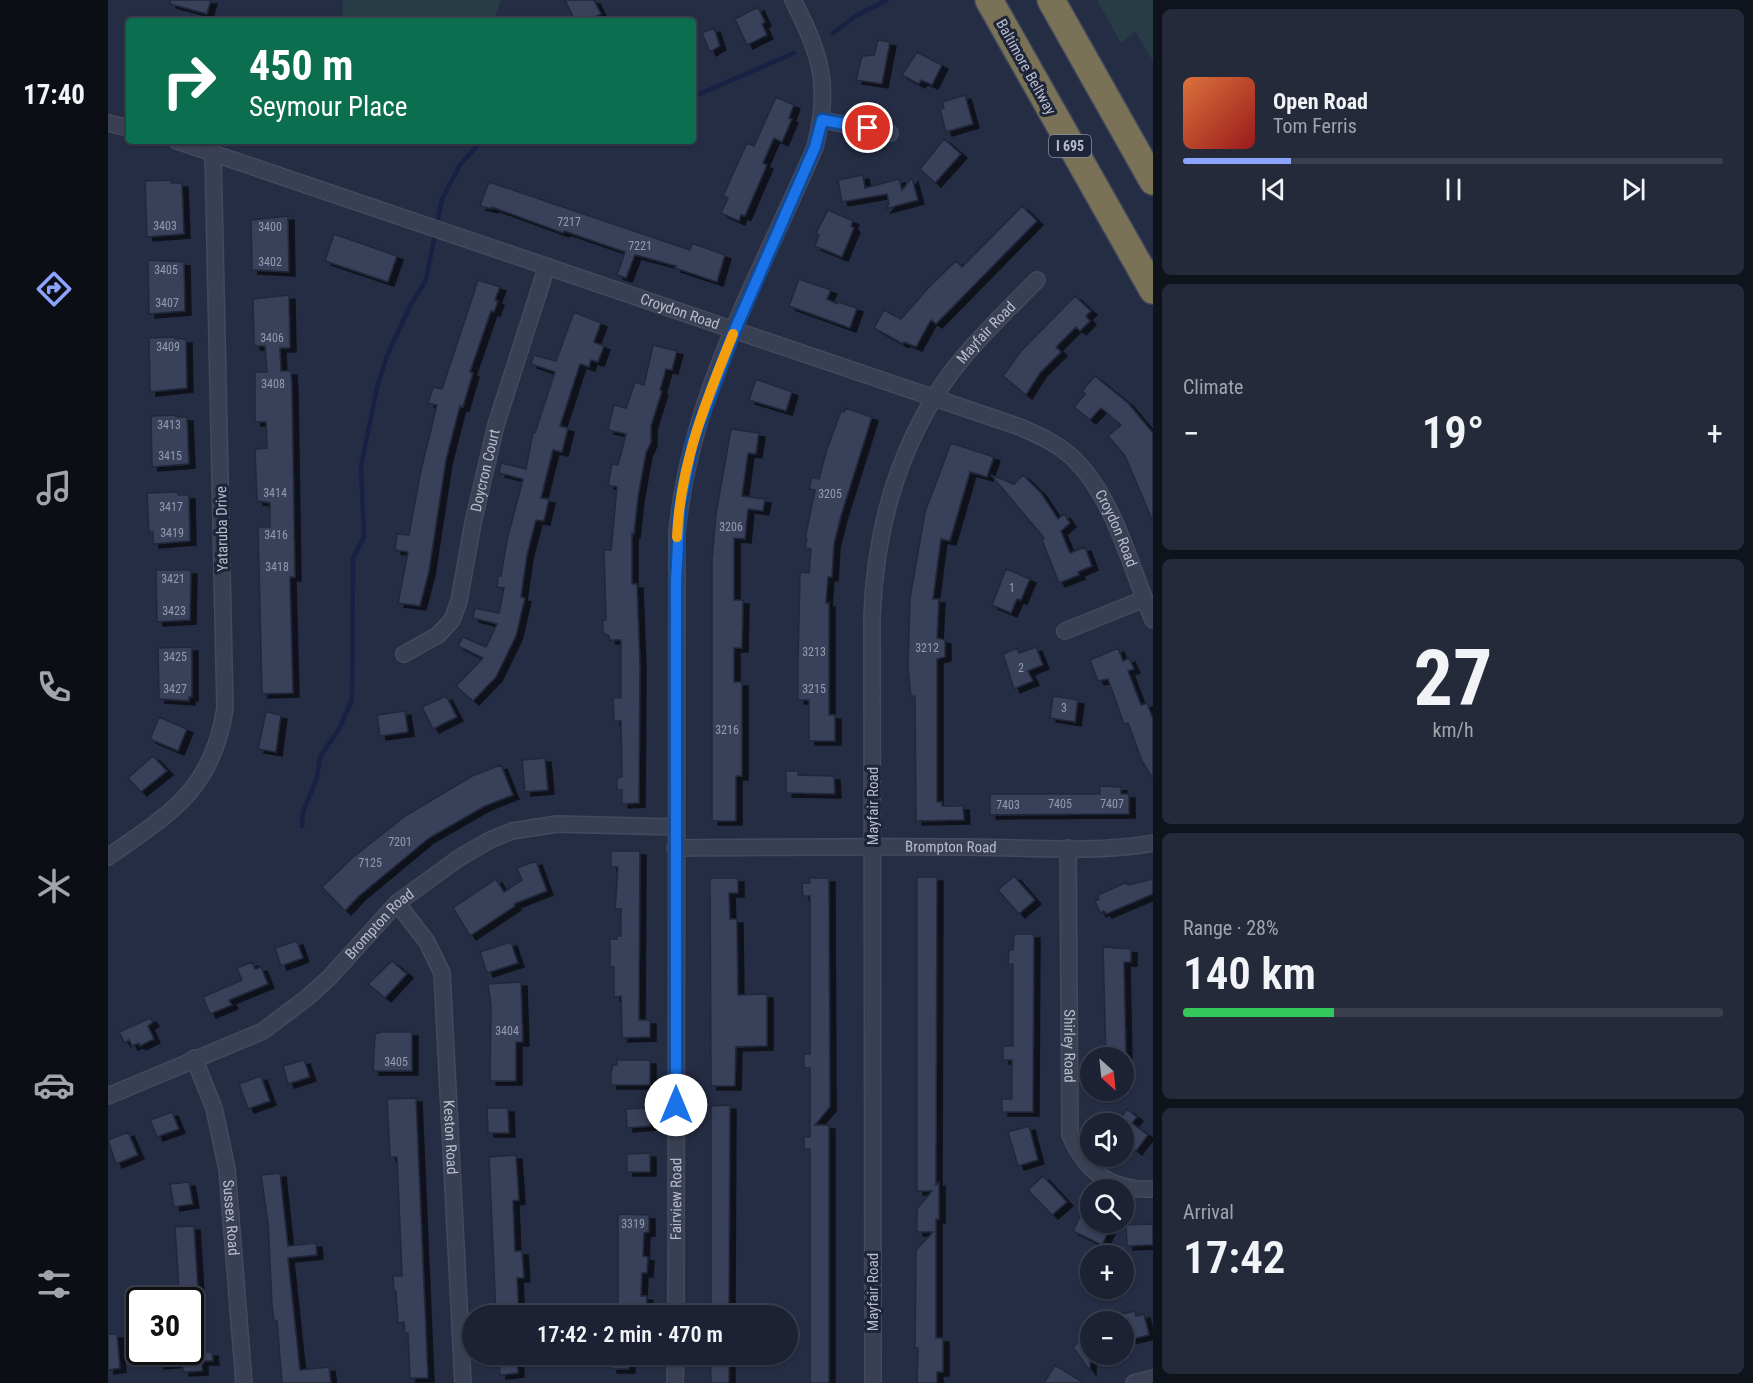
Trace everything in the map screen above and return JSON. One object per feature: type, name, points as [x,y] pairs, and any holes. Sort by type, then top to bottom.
[{"type":"highway","name":"Baltimore Beltway","points":[[988,0],[1153,290]]},
{"type":"highway","points":[[1051,0],[1153,181]]},
{"type":"street","name":"Fairview Road","points":[[676,1305],[676,581],[680,506],[693,441],[735,330],[815,147],[822,120],[825,99],[822,76],[816,53],[793,0]]},
{"type":"street","points":[[822,120],[890,133]]},
{"type":"street","points":[[108,123],[126,127]]},
{"type":"street","name":"Croydon Road","points":[[187,144],[1020,427],[1051,441],[1074,459],[1091,478],[1106,503],[1153,620]]},
{"type":"street","name":"Yataruba Drive","points":[[108,857],[165,817],[186,798],[200,780],[214,755],[223,717],[225,688],[213,152]]},
{"type":"street","name":"Doycron Court","points":[[404,654],[438,635],[452,620],[459,601],[473,523],[496,425],[548,266]]},
{"type":"street","name":"Mayfair Road","points":[[873,1383],[873,579],[884,515],[892,489],[905,455],[934,398],[970,350],[1037,280]]},
{"type":"street","points":[[1065,631],[1144,599]]},
{"type":"street","name":"Brompton Road","points":[[108,1096],[262,1031],[286,1015],[329,978],[397,903],[459,858],[512,831],[557,824],[676,827]]},
{"type":"street","name":"Brompton Road","points":[[675,848],[873,846],[1068,848],[1133,847],[1153,843]]},
{"type":"street","name":"Shirley Road","points":[[1068,848],[1070,1135],[1085,1164],[1097,1175],[1127,1188],[1153,1189]]},
{"type":"street","name":"Keston Road","points":[[397,903],[427,942],[442,973],[463,1383]]},
{"type":"street","name":"Sussex Road","points":[[194,1059],[214,1108],[227,1169],[244,1383]]},
{"type":"street","points":[[675,1383],[676,1365]]},
{"type":"street","points":[[1134,1383],[1153,1378]]},
{"type":"shaded area","points":[[343,0],[501,0],[494,18],[342,18]]},
{"type":"shaded area","points":[[1097,0],[1153,0],[1153,61],[1135,31],[1121,43]]},
{"type":"building","points":[[170,0],[211,0],[207,14],[170,4]]},
{"type":"building","points":[[565,0],[594,0],[601,14],[593,18],[574,18]]},
{"type":"building","points":[[758,7],[765,22],[762,24],[767,35],[747,45],[735,19]]},
{"type":"building","points":[[714,28],[720,46],[710,52],[702,33]]},
{"type":"building","points":[[878,40],[890,42],[882,84],[856,80],[862,56],[874,55]]},
{"type":"building","points":[[917,52],[942,65],[932,85],[921,80],[919,84],[902,75]]},
{"type":"building","points":[[965,95],[973,124],[946,132],[940,109],[944,108],[942,102]]},
{"type":"building","points":[[776,97],[794,105],[789,118],[792,119],[782,142],[774,138],[763,163],[767,165],[745,216],[741,215],[739,221],[721,213],[728,198],[723,196],[747,143],[754,146]]},
{"type":"building","points":[[944,139],[961,154],[935,183],[920,169]]},
{"type":"building","points":[[863,175],[865,188],[899,179],[902,190],[912,178],[918,200],[885,209],[889,204],[887,194],[842,202],[838,180]]},
{"type":"building","points":[[171,180],[171,183],[182,183],[184,234],[147,237],[145,181]]},
{"type":"building","points":[[489,182],[690,250],[692,243],[725,255],[717,282],[675,268],[676,266],[635,255],[626,278],[617,275],[625,252],[564,231],[563,233],[492,207],[492,209],[480,206]]},
{"type":"building","points":[[1022,206],[1037,221],[936,324],[931,320],[916,347],[904,342],[903,344],[874,328],[884,310],[901,319],[956,261],[962,267]]},
{"type":"building","points":[[828,210],[853,221],[851,226],[854,228],[842,257],[815,246],[819,235],[816,233]]},
{"type":"building","points":[[288,216],[289,272],[252,270],[251,220]]},
{"type":"building","points":[[334,234],[397,256],[388,282],[325,261]]},
{"type":"building","points":[[148,260],[184,262],[185,311],[149,314]]},
{"type":"building","points":[[799,279],[831,290],[827,299],[837,304],[838,302],[857,308],[850,328],[789,306]]},
{"type":"building","points":[[478,280],[500,287],[495,300],[498,301],[494,312],[491,311],[470,372],[473,373],[463,407],[460,406],[446,460],[429,571],[420,606],[398,603],[408,552],[395,550],[397,534],[409,535],[421,470],[437,405],[428,403],[433,387],[442,389]]},
{"type":"building","points":[[289,295],[290,348],[280,348],[281,371],[291,371],[292,389],[295,577],[290,577],[293,693],[262,694],[258,527],[270,527],[270,503],[257,501],[255,449],[267,448],[266,422],[255,422],[255,372],[267,372],[265,346],[254,346],[253,299]]},
{"type":"building","points":[[1075,296],[1091,311],[1086,316],[1090,321],[1080,331],[1076,327],[1056,347],[1061,352],[1040,373],[1026,395],[1003,376],[1021,351]]},
{"type":"building","points":[[574,312],[601,323],[594,342],[604,346],[598,362],[591,360],[589,367],[580,364],[560,426],[568,428],[562,452],[553,450],[541,498],[549,499],[544,521],[536,520],[527,555],[521,597],[525,598],[516,636],[496,677],[473,701],[456,686],[483,658],[458,646],[463,637],[486,647],[497,624],[473,618],[475,608],[499,613],[504,588],[497,587],[498,576],[501,576],[507,540],[523,479],[499,473],[501,463],[526,469],[533,432],[535,433],[555,372],[531,364],[534,355],[556,361]]},
{"type":"building","points":[[175,337],[175,339],[186,339],[187,388],[150,392],[149,338]]},
{"type":"building","points":[[653,345],[677,351],[672,370],[666,369],[651,426],[651,442],[646,453],[634,534],[632,533],[632,584],[637,584],[640,665],[639,803],[622,804],[622,790],[617,790],[617,778],[622,777],[621,721],[614,721],[613,698],[621,698],[621,640],[610,640],[609,636],[603,633],[603,620],[606,620],[604,550],[611,550],[617,487],[608,485],[612,464],[618,465],[626,434],[608,430],[614,405],[626,408],[635,382],[644,385]]},
{"type":"building","points":[[1095,376],[1128,403],[1153,433],[1153,522],[1125,456],[1108,436],[1121,425],[1101,408],[1090,420],[1074,407],[1085,394],[1082,391]]},
{"type":"building","points":[[756,379],[792,392],[786,411],[749,400]]},
{"type":"building","points":[[845,408],[872,417],[834,544],[832,577],[828,577],[826,603],[829,603],[829,715],[835,715],[835,741],[809,741],[809,700],[798,700],[800,572],[809,573],[811,549],[805,548],[807,539],[805,539],[815,490],[809,489],[812,477],[819,479],[827,449],[841,411],[844,412]]},
{"type":"building","points":[[176,415],[176,417],[187,417],[189,464],[152,467],[151,416]]},
{"type":"building","points":[[731,429],[759,433],[756,454],[748,453],[742,496],[765,499],[763,511],[748,509],[745,539],[734,538],[734,600],[743,600],[742,648],[734,648],[734,682],[742,682],[742,776],[736,776],[736,821],[712,821],[712,558],[716,514]]},
{"type":"building","points":[[951,443],[994,457],[987,477],[970,472],[950,541],[941,539],[933,599],[939,599],[937,638],[945,640],[945,657],[937,659],[937,802],[942,802],[942,806],[963,806],[964,820],[916,821],[915,696],[911,697],[908,667],[910,598],[925,512]]},
{"type":"building","points":[[991,475],[1014,484],[1023,475],[1041,493],[1058,519],[1064,514],[1070,523],[1061,531],[1070,553],[1085,547],[1092,566],[1078,572],[1079,575],[1059,583],[1042,540],[1044,538]]},
{"type":"building","points":[[178,492],[178,495],[189,495],[190,541],[153,544],[153,532],[149,532],[147,493]]},
{"type":"building","points":[[1006,569],[1030,579],[1021,600],[1017,599],[1011,613],[992,605]]},
{"type":"building","points":[[156,570],[191,570],[190,620],[157,622]]},
{"type":"building","points":[[192,647],[192,697],[189,697],[189,701],[159,699],[158,648]]},
{"type":"building","points":[[1036,647],[1043,665],[1028,671],[1033,681],[1014,689],[1003,654],[1017,648],[1019,653]]},
{"type":"building","points":[[1118,648],[1123,661],[1129,658],[1134,669],[1128,671],[1141,705],[1147,703],[1153,719],[1153,779],[1142,761],[1128,723],[1124,724],[1108,679],[1098,681],[1090,660]]},
{"type":"building","points":[[446,696],[457,717],[433,729],[422,707]]},
{"type":"building","points":[[1053,696],[1078,700],[1075,722],[1050,718]]},
{"type":"building","points":[[405,711],[408,732],[380,736],[377,715]]},
{"type":"building","points":[[266,712],[281,715],[276,752],[258,749]]},
{"type":"building","points":[[159,717],[187,729],[178,751],[150,739]]},
{"type":"building","points":[[153,756],[167,771],[141,792],[128,778]]},
{"type":"building","points":[[545,758],[548,790],[525,792],[522,760]]},
{"type":"building","points":[[501,765],[513,795],[485,806],[429,838],[359,896],[345,911],[322,887],[352,858],[405,816],[472,776]]},
{"type":"building","points":[[786,771],[798,771],[798,775],[834,776],[835,794],[786,793]]},
{"type":"building","points":[[1100,786],[1121,787],[1121,794],[1129,794],[1129,814],[990,815],[990,794],[1100,794]]},
{"type":"building","points":[[611,851],[640,851],[639,1020],[650,1020],[650,1037],[622,1038],[621,996],[614,997],[614,967],[610,967],[610,939],[617,939],[617,936],[621,936],[621,909],[615,909],[618,867],[611,867]]},
{"type":"building","points":[[536,861],[547,891],[514,904],[515,906],[470,936],[453,908],[496,879],[504,892],[522,880],[517,868]]},
{"type":"building","points":[[1014,876],[1035,900],[1019,914],[998,890]]},
{"type":"building","points":[[917,877],[937,877],[936,1185],[939,1182],[939,1219],[936,1219],[936,1338],[943,1338],[943,1372],[937,1372],[937,1383],[917,1383],[918,1348],[915,1348],[916,1250],[933,1232],[917,1232],[917,1209],[932,1191],[917,1191]]},
{"type":"building","points":[[710,878],[738,878],[738,893],[729,893],[730,919],[737,919],[738,995],[767,994],[767,1046],[736,1047],[735,1086],[711,1086]]},
{"type":"building","points":[[809,878],[829,878],[830,1107],[815,1125],[829,1125],[829,1383],[810,1383],[810,1149],[804,1149],[804,1137],[810,1137],[810,1068],[804,1068],[804,1054],[810,1054],[810,896],[803,896],[802,883],[810,883]]},
{"type":"building","points":[[1153,879],[1153,894],[1106,914],[1104,911],[1100,913],[1095,901],[1099,899],[1098,895],[1127,882],[1128,885]]},
{"type":"building","points":[[1014,934],[1034,934],[1033,1112],[1002,1112],[1002,1099],[1012,1099],[1012,1060],[1003,1060],[1003,1046],[1013,1046],[1013,964],[1008,964],[1009,950],[1013,950]]},
{"type":"building","points":[[297,941],[303,958],[281,966],[275,948]]},
{"type":"building","points":[[511,942],[518,963],[487,973],[480,952]]},
{"type":"building","points":[[1103,947],[1131,949],[1131,962],[1124,962],[1126,1047],[1106,1047]]},
{"type":"building","points":[[392,961],[407,974],[385,998],[368,984]]},
{"type":"building","points":[[252,962],[255,969],[261,967],[268,984],[229,1000],[232,1005],[210,1014],[203,997],[242,980],[237,968]]},
{"type":"building","points":[[521,982],[523,1042],[516,1042],[516,1081],[490,1081],[491,1005],[488,984]]},
{"type":"building","points":[[150,1018],[153,1022],[148,1026],[154,1039],[140,1046],[139,1043],[132,1046],[129,1040],[125,1043],[119,1032]]},
{"type":"building","points":[[412,1032],[412,1071],[373,1071],[375,1034]]},
{"type":"building","points":[[304,1060],[310,1077],[288,1084],[283,1066]]},
{"type":"building","points":[[617,1060],[650,1060],[650,1085],[611,1085],[611,1072],[613,1065],[617,1065]]},
{"type":"building","points":[[261,1076],[270,1101],[248,1109],[239,1084]]},
{"type":"building","points":[[416,1098],[428,1378],[410,1378],[408,1333],[405,1333],[404,1322],[398,1323],[393,1276],[402,1276],[397,1157],[390,1157],[387,1099]]},
{"type":"building","points":[[730,1105],[729,1305],[711,1305],[711,1106]]},
{"type":"building","points":[[487,1108],[508,1108],[509,1133],[488,1133]]},
{"type":"building","points":[[626,1109],[650,1109],[650,1126],[627,1128]]},
{"type":"building","points":[[172,1112],[179,1129],[157,1137],[150,1120]]},
{"type":"building","points":[[1134,1124],[1148,1135],[1136,1151],[1134,1149]]},
{"type":"building","points":[[1029,1126],[1038,1160],[1018,1166],[1008,1132]]},
{"type":"building","points":[[128,1132],[138,1155],[116,1164],[108,1140]]},
{"type":"building","points":[[650,1153],[650,1172],[627,1172],[627,1154]]},
{"type":"building","points":[[516,1155],[519,1200],[513,1201],[515,1251],[522,1251],[524,1278],[517,1278],[518,1305],[496,1305],[489,1157]]},
{"type":"building","points":[[280,1173],[288,1246],[316,1243],[317,1255],[288,1258],[300,1370],[329,1367],[331,1383],[282,1383],[277,1321],[274,1321],[272,1305],[268,1223],[261,1175]]},
{"type":"building","points":[[1043,1176],[1067,1202],[1052,1215],[1028,1190]]},
{"type":"building","points":[[189,1182],[193,1204],[174,1207],[170,1184]]},
{"type":"building","points":[[621,1214],[649,1215],[649,1232],[644,1233],[643,1256],[648,1257],[647,1273],[642,1273],[641,1296],[647,1296],[647,1305],[618,1305],[618,1216]]},
{"type":"building","points":[[1080,1216],[1080,1233],[1108,1233],[1102,1245],[1073,1231]]},
{"type":"building","points":[[1153,1224],[1153,1245],[1127,1245],[1126,1233],[1134,1233],[1134,1225]]},
{"type":"building","points":[[194,1226],[198,1287],[179,1287],[175,1227]]},
{"type":"building","points":[[1134,1311],[1136,1316],[1144,1314],[1149,1335],[1134,1339]]},
{"type":"building","points":[[108,1334],[117,1334],[120,1368],[108,1370]]},
{"type":"building","points":[[1080,1342],[1080,1357],[1073,1347]]},
{"type":"building","points":[[204,1352],[212,1352],[213,1361],[204,1361]]},
{"type":"building","points":[[183,1365],[202,1365],[202,1371],[183,1372]]},
{"type":"building","points":[[500,1365],[518,1365],[518,1373],[500,1375]]},
{"type":"building","points":[[611,1365],[629,1365],[629,1369],[611,1369]]},
{"type":"building","points":[[710,1365],[729,1365],[729,1383],[711,1383]]},
{"type":"building","points":[[1055,1365],[1084,1383],[1044,1383]]},
{"type":"waterway","points":[[833,33],[857,15],[887,0]]},
{"type":"waterway","points":[[696,96],[794,53]]},
{"type":"waterway","points":[[302,826],[303,812],[317,778],[320,757],[339,729],[352,700],[353,558],[364,537],[361,466],[377,388],[386,358],[410,306],[426,280],[442,199],[460,165],[478,144]]},
{"type":"slow traffic","points":[[677,537],[685,474],[693,441],[706,401],[733,334]]},
{"type":"route","points":[[676,1105],[676,581],[678,520],[685,474],[706,401],[802,179],[815,147],[822,120],[868,128]]}]
